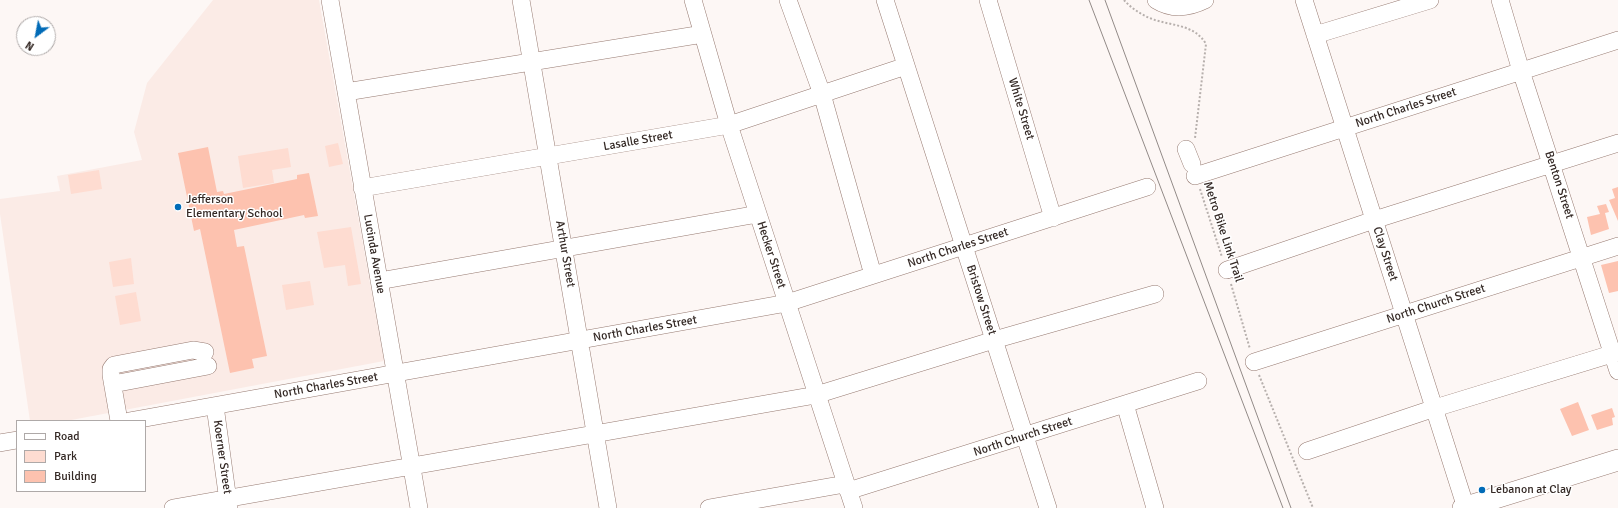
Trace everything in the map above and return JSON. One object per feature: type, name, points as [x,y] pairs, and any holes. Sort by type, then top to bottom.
[{"type":"main road","points":[[1465,508],[1618,460]]},
{"type":"street","name":"Lucinda Avenue","points":[[330,0],[418,508]]},
{"type":"street","name":"Arthur Street","points":[[521,0],[608,508]]},
{"type":"street","name":"Hecker Street","points":[[693,0],[729,125],[854,508]]},
{"type":"street","points":[[788,0],[822,94],[873,275]]},
{"type":"street","name":"Bristow Street","points":[[885,0],[1048,508]]},
{"type":"street","name":"White Street","points":[[988,0],[1053,218]]},
{"type":"street","points":[[1156,0],[1178,7],[1196,4],[1205,0]]},
{"type":"street","name":"Clay Street","points":[[1304,0],[1435,408],[1465,508]]},
{"type":"street","points":[[1315,35],[1430,0]]},
{"type":"street","name":"Benton Street","points":[[1500,0],[1521,71],[1615,353],[1618,370]]},
{"type":"street","points":[[346,92],[532,63],[703,34]]},
{"type":"street","name":"North Charles Street","points":[[1191,163],[1344,128],[1618,40]]},
{"type":"street","name":"Lasalle Street","points":[[362,188],[729,125],[906,66]]},
{"type":"street","points":[[1226,270],[1374,220],[1618,143]]},
{"type":"street","name":"North Charles Street","points":[[136,420],[787,303],[1148,187]]},
{"type":"street","points":[[379,281],[758,214]]},
{"type":"street","name":"North Church Street","points":[[1254,362],[1618,246]]},
{"type":"street","points":[[173,508],[228,503],[411,467],[816,395],[994,340],[1155,294]]},
{"type":"street","points":[[119,420],[112,384],[111,369],[118,364],[193,350],[207,359]]},
{"type":"street","points":[[1307,451],[1435,408],[1615,353]]},
{"type":"street","name":"North Church Street","points":[[709,508],[847,488],[1025,437],[1198,381]]},
{"type":"street","points":[[1125,404],[1155,508]]},
{"type":"street","name":"Koerner Street","points":[[215,406],[228,503]]},
{"type":"street","points":[[0,443],[16,440]]},
{"type":"path","points":[[1124,0],[1150,18],[1192,30],[1199,34],[1206,44],[1191,163]]},
{"type":"path","name":"Metro Bike Link Trail","points":[[1191,163],[1206,201],[1254,362],[1313,508]]},
{"type":"shaded area","name":"Jefferson Elementary School","points":[[213,0],[319,0],[384,361],[71,420],[30,420],[0,214],[0,199],[60,191],[57,176],[142,160],[134,132],[147,83]]},
{"type":"green space","points":[[338,143],[343,164],[329,167],[325,146]]},
{"type":"green space","points":[[288,148],[291,167],[272,170],[274,183],[243,188],[238,156]]},
{"type":"green space","points":[[99,170],[102,189],[71,194],[68,175]]},
{"type":"green space","points":[[351,227],[361,284],[348,286],[345,265],[324,268],[317,232]]},
{"type":"green space","points":[[131,258],[134,284],[113,287],[109,262]]},
{"type":"green space","points":[[310,281],[314,305],[286,310],[282,285]]},
{"type":"green space","points":[[136,292],[141,321],[120,325],[115,296]]},
{"type":"building","name":"Jefferson Elementary School","points":[[208,147],[217,192],[223,191],[224,194],[297,179],[297,175],[309,173],[318,216],[305,218],[304,215],[234,230],[237,247],[244,246],[267,356],[252,359],[254,368],[230,373],[200,229],[194,231],[178,153]]},
{"type":"building","points":[[1618,187],[1618,221],[1609,200],[1615,198],[1612,189]]},
{"type":"building","points":[[1606,204],[1609,212],[1605,213],[1609,229],[1591,235],[1587,217],[1600,214],[1597,206]]},
{"type":"building","points":[[1618,261],[1618,291],[1609,293],[1601,265]]},
{"type":"building","points":[[1578,402],[1589,430],[1572,436],[1560,409]]},
{"type":"building","points":[[1612,408],[1615,417],[1612,418],[1613,425],[1597,430],[1591,415]]},
{"type":"tram line","points":[[1089,0],[1283,508]]},
{"type":"tram line","points":[[1105,0],[1291,508]]},
{"type":"place","name":"Jefferson Elementary School","points":[[178,207]]},
{"type":"place","name":"Lebanon at Clay","points":[[1482,490]]}]
